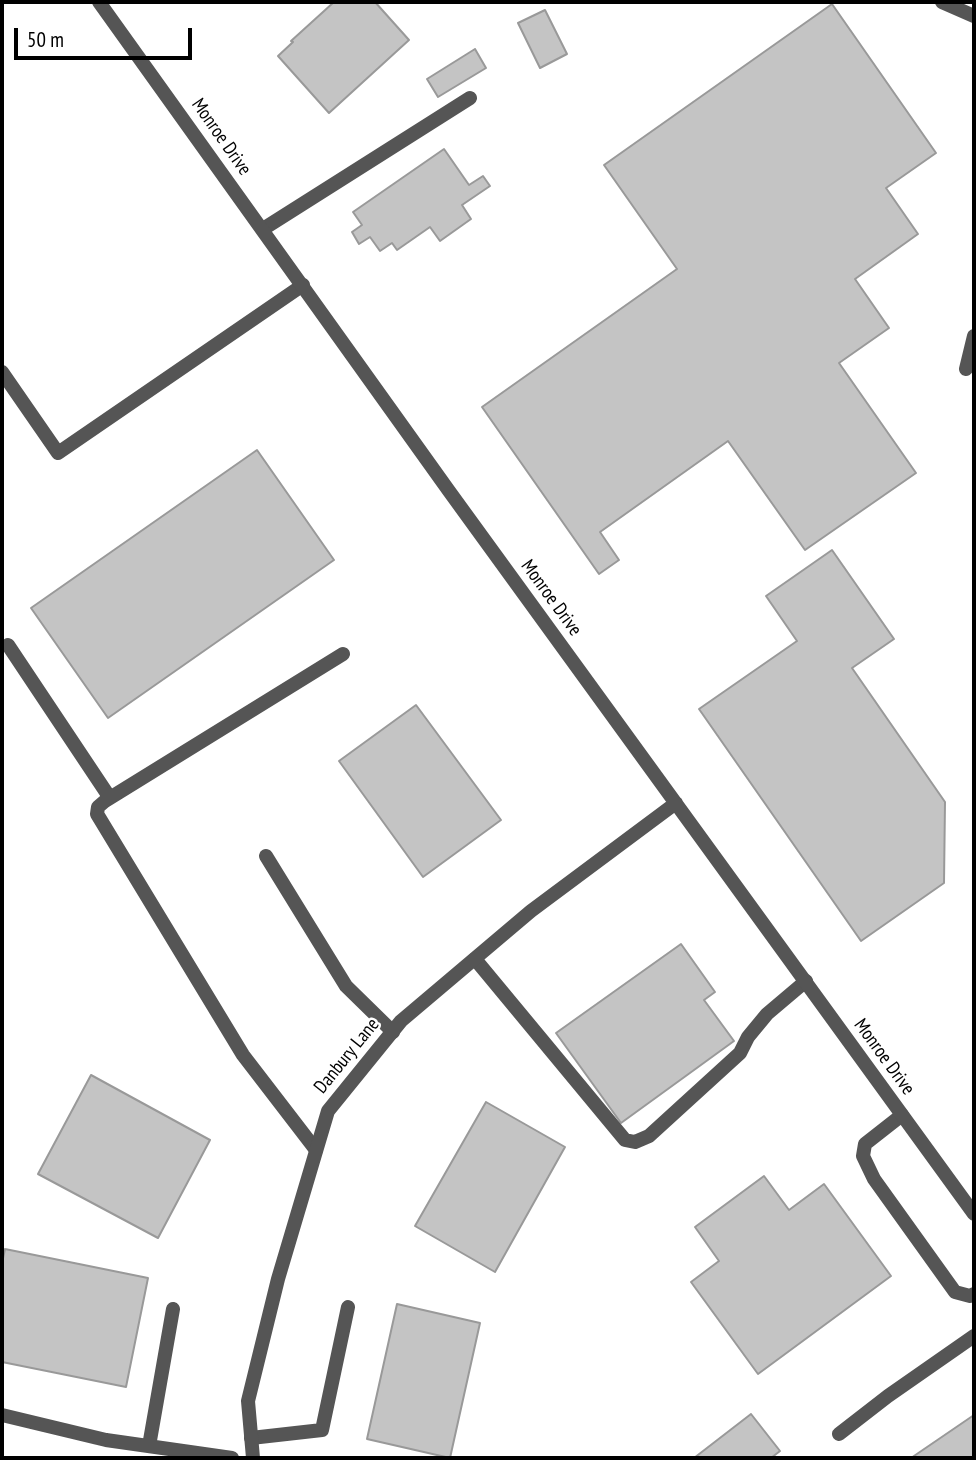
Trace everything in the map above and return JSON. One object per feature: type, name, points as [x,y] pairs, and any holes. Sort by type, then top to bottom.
[{"type":"street","name":"Monroe Drive","points":[[99,2],[974,1214]]},
{"type":"street","points":[[942,2],[974,16]]},
{"type":"street","points":[[263,229],[470,98]]},
{"type":"street","points":[[2,372],[58,453],[303,285]]},
{"type":"street","points":[[966,369],[974,336]]},
{"type":"street","points":[[8,645],[110,798]]},
{"type":"street","points":[[316,1150],[243,1055],[97,814],[99,807],[110,798],[343,654]]},
{"type":"street","name":"Danbury Lane","points":[[253,1458],[248,1401],[278,1279],[328,1111],[401,1021],[531,911],[676,803]]},
{"type":"street","points":[[266,856],[346,986],[393,1031]]},
{"type":"street","points":[[475,959],[625,1140],[635,1143],[649,1136],[740,1053],[748,1037],[766,1014],[806,981]]},
{"type":"street","points":[[902,1115],[865,1144],[863,1156],[874,1179],[955,1292],[973,1297]]},
{"type":"street","points":[[251,1437],[322,1430],[348,1307]]},
{"type":"street","points":[[149,1446],[173,1309]]},
{"type":"street","points":[[839,1434],[974,1336]]},
{"type":"street","points":[[2,1415],[106,1440],[232,1458]]},
{"type":"building","points":[[334,2],[375,2],[409,40],[329,113],[278,56]]},
{"type":"building","points":[[832,4],[936,153],[886,188],[918,234],[855,279],[889,328],[839,363],[916,473],[805,550],[728,441],[600,532],[619,560],[599,574],[482,407],[677,269],[604,165]]},
{"type":"building","points":[[545,10],[567,54],[540,68],[518,23]]},
{"type":"building","points":[[475,49],[486,68],[438,97],[427,79]]},
{"type":"building","points":[[444,149],[469,185],[483,176],[490,186],[462,205],[471,219],[440,241],[430,227],[397,250],[392,243],[380,251],[370,237],[359,244],[352,232],[362,225],[353,212]]},
{"type":"building","points":[[257,450],[334,560],[108,718],[31,608]]},
{"type":"building","points":[[832,550],[894,639],[852,668],[945,802],[944,883],[861,941],[699,709],[797,641],[766,596]]},
{"type":"building","points":[[416,705],[501,820],[423,877],[339,761]]},
{"type":"building","points":[[681,944],[715,992],[704,1000],[734,1041],[621,1123],[556,1033]]},
{"type":"building","points":[[91,1075],[210,1140],[158,1238],[38,1174]]},
{"type":"building","points":[[486,1102],[565,1147],[495,1272],[415,1226]]},
{"type":"building","points":[[764,1176],[789,1210],[824,1184],[891,1276],[758,1374],[691,1282],[719,1261],[695,1227]]},
{"type":"building","points":[[5,1249],[148,1278],[126,1387],[2,1362],[2,1263]]},
{"type":"building","points":[[397,1304],[480,1323],[450,1458],[367,1439]]},
{"type":"building","points":[[751,1414],[780,1451],[771,1458],[694,1458]]},
{"type":"building","points":[[974,1415],[974,1458],[911,1458]]}]
